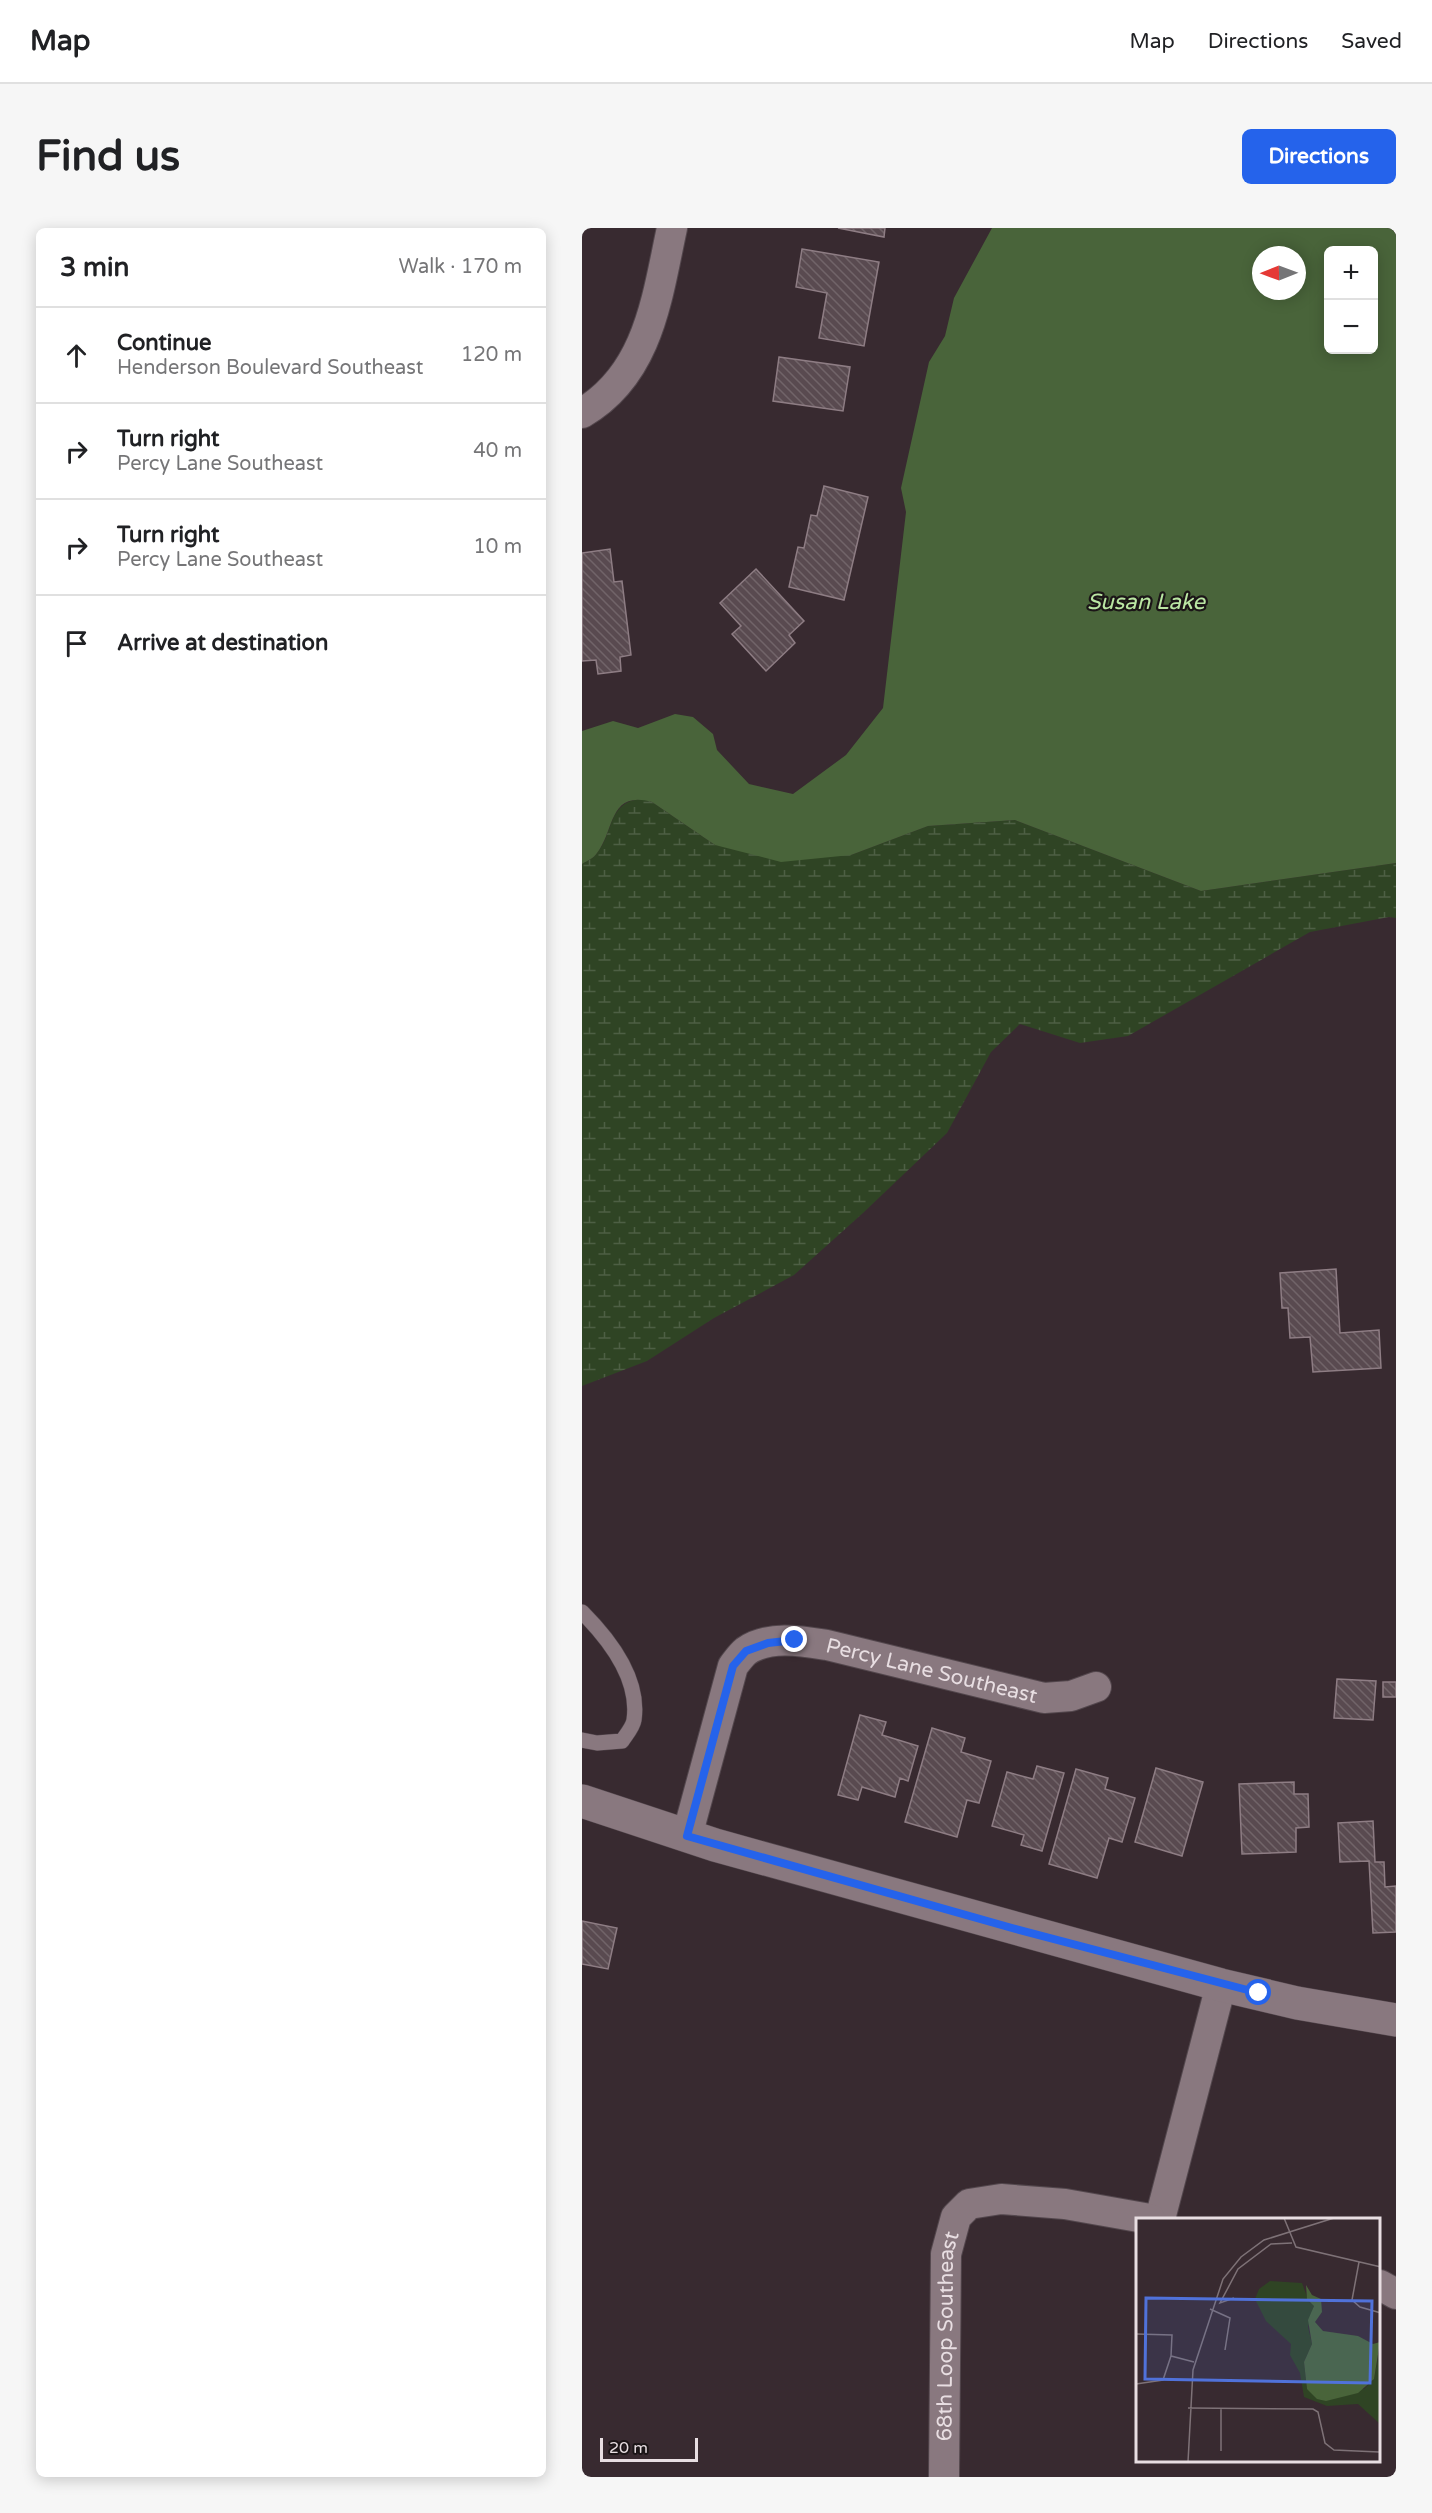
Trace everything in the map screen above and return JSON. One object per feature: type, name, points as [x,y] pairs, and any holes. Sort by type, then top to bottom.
[{"type":"street","points":[[582,413],[611,392],[628,372],[641,347],[662,283],[672,228]]},
{"type":"street","name":"Percy Lane Southeast","points":[[687,1836],[733,1666],[746,1651],[768,1643],[795,1640],[827,1645],[1044,1698],[1071,1696],[1096,1687]]},
{"type":"street","points":[[582,1802],[687,1836],[1221,1985],[1297,2003],[1396,2020]]},
{"type":"street","points":[[1160,2218],[1221,1985]]},
{"type":"street","name":"68th Loop Southeast","points":[[944,2477],[946,2254],[956,2217],[969,2204],[1001,2199],[1065,2204],[1144,2218]]},
{"type":"street","points":[[1381,2286],[1396,2294]]},
{"type":"lane","points":[[582,1612],[594,1623],[620,1658],[634,1697],[634,1723],[622,1741],[597,1743],[582,1740]]},
{"type":"green space","points":[[642,799],[652,802],[715,845],[851,855],[928,826],[1015,820],[1201,891],[1396,863],[1396,918],[1389,917],[1310,932],[1128,1036],[1080,1043],[1020,1024],[991,1052],[947,1133],[794,1275],[714,1318],[647,1361],[582,1386],[582,864],[597,853],[613,819],[623,805]]},
{"type":"water","name":"Susan Lake","points":[[992,228],[1396,228],[1396,863],[1201,891],[1015,820],[928,826],[851,855],[781,862],[715,845],[652,802],[638,800],[627,802],[620,807],[597,853],[582,864],[582,731],[613,721],[638,728],[675,714],[693,717],[713,734],[717,750],[749,784],[793,794],[846,755],[883,708],[906,512],[901,488],[929,362],[945,336],[954,298]]},
{"type":"building","points":[[838,228],[885,228],[884,237]]},
{"type":"building","points":[[802,249],[879,262],[864,346],[819,338],[827,293],[796,287]]},
{"type":"building","points":[[779,357],[850,367],[843,411],[773,401]]},
{"type":"building","points":[[824,486],[868,497],[844,600],[789,587],[798,547],[804,548],[811,515],[817,516]]},
{"type":"building","points":[[610,549],[614,582],[622,581],[631,655],[620,657],[621,671],[598,674],[596,660],[582,661],[582,553]]},
{"type":"building","points":[[756,569],[804,621],[789,635],[795,643],[766,671],[732,634],[741,626],[720,603]]},
{"type":"building","points":[[1336,1269],[1340,1333],[1379,1330],[1381,1368],[1313,1372],[1310,1337],[1290,1338],[1288,1308],[1282,1308],[1280,1273]]},
{"type":"building","points":[[1337,1679],[1376,1681],[1373,1720],[1334,1718]]},
{"type":"building","points":[[1383,1682],[1396,1682],[1396,1697],[1383,1697]]},
{"type":"building","points":[[860,1715],[886,1722],[882,1735],[918,1746],[908,1781],[900,1778],[895,1797],[862,1787],[858,1800],[838,1795]]},
{"type":"building","points":[[932,1728],[965,1738],[961,1752],[991,1761],[979,1803],[967,1800],[957,1837],[905,1822]]},
{"type":"building","points":[[1037,1766],[1064,1773],[1042,1851],[1021,1845],[1024,1835],[992,1826],[1007,1772],[1033,1779]]},
{"type":"building","points":[[1156,1768],[1203,1782],[1182,1856],[1135,1842]]},
{"type":"building","points":[[1076,1769],[1108,1778],[1105,1789],[1135,1798],[1122,1842],[1109,1838],[1097,1878],[1049,1864]]},
{"type":"building","points":[[1294,1782],[1294,1794],[1308,1794],[1309,1827],[1296,1828],[1296,1852],[1242,1854],[1239,1784]]},
{"type":"building","points":[[1373,1821],[1375,1862],[1384,1862],[1385,1887],[1396,1886],[1396,1932],[1373,1933],[1369,1861],[1340,1862],[1338,1823]]},
{"type":"building","points":[[582,1921],[617,1928],[608,1969],[582,1964]]},
{"type":"route","points":[[795,1640],[768,1643],[746,1651],[733,1666],[687,1836],[1012,1928],[1221,1985],[1259,1993]]}]
